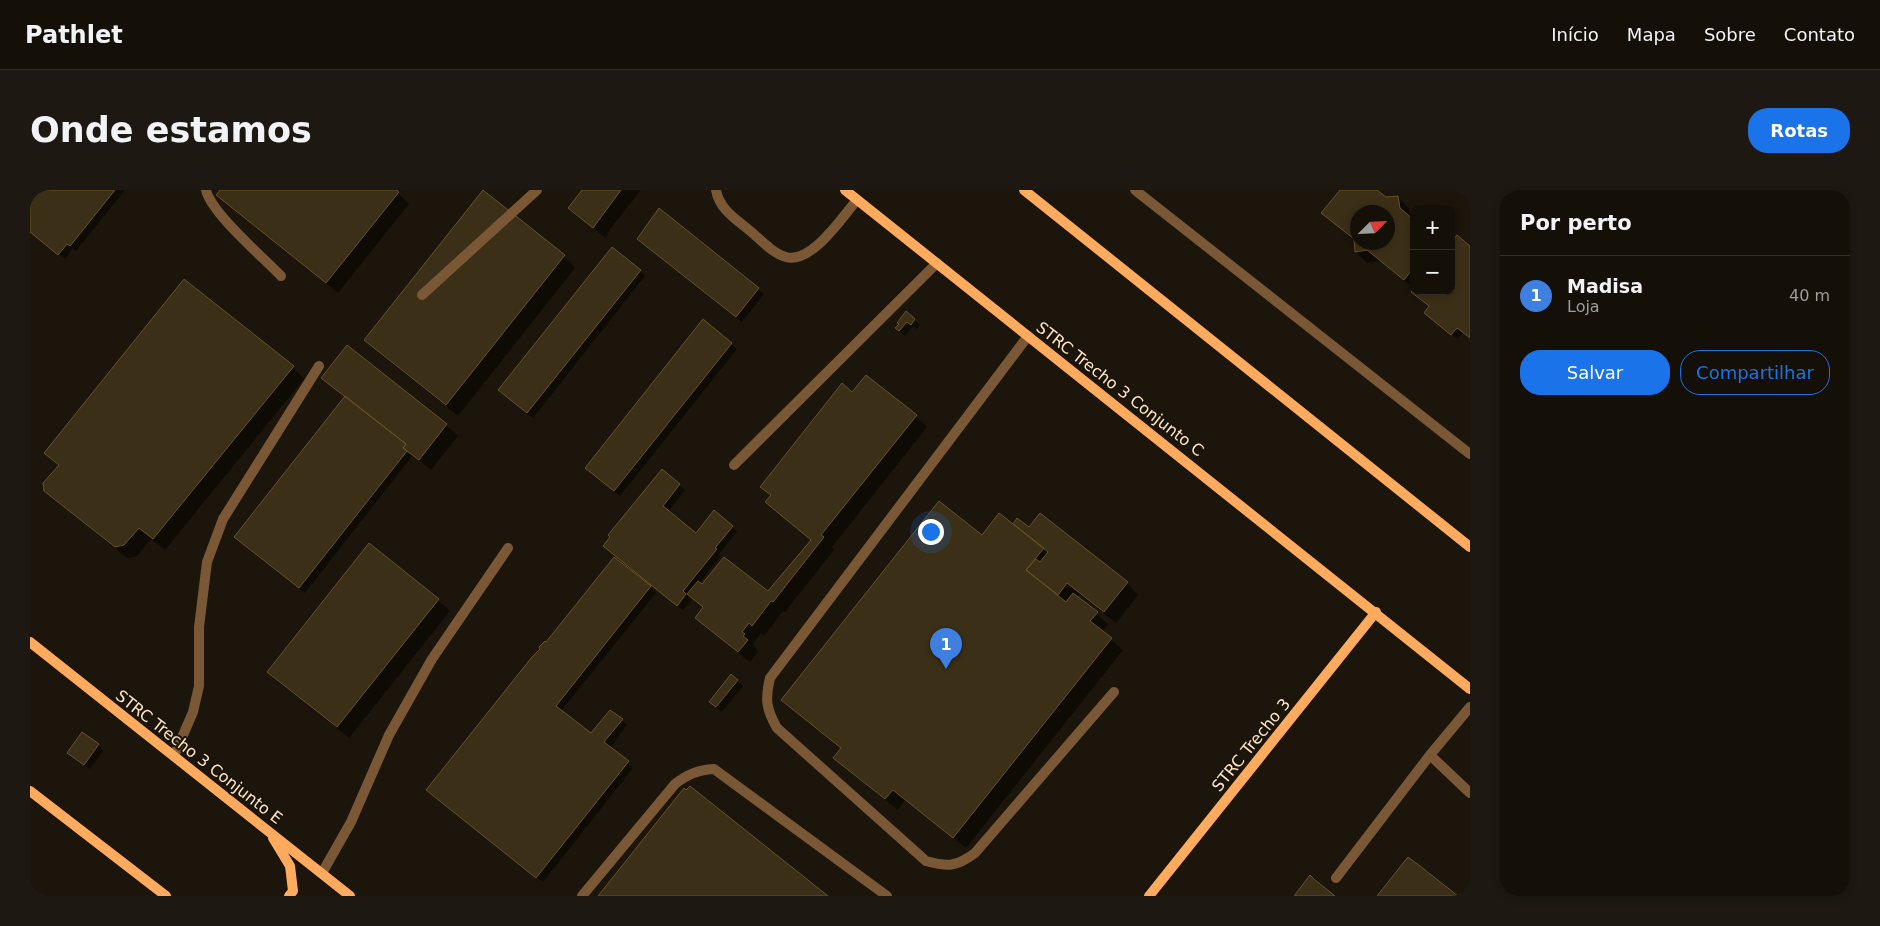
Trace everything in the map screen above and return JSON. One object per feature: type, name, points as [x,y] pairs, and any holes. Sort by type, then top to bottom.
[{"type":"main road","name":"STRC Trecho 3 Conjunto C","points":[[845,190],[1470,688]]},
{"type":"main road","points":[[1024,190],[1470,547]]},
{"type":"main road","name":"STRC Trecho 3","points":[[1149,896],[1376,612]]},
{"type":"main road","name":"STRC Trecho 3 Conjunto E","points":[[30,642],[350,896]]},
{"type":"main road","points":[[30,791],[166,896]]},
{"type":"main road","points":[[270,833],[290,866],[293,892],[289,896]]},
{"type":"lane","points":[[206,190],[208,198],[217,212],[281,276]]},
{"type":"lane","points":[[422,295],[537,190]]},
{"type":"lane","points":[[716,190],[724,209],[777,253],[788,258],[804,256],[818,245],[857,200]]},
{"type":"lane","points":[[1135,190],[1470,454]]},
{"type":"lane","points":[[734,464],[937,263]]},
{"type":"lane","points":[[1028,336],[770,678],[766,696],[769,714],[777,728],[926,861],[943,866],[960,864],[974,854],[1114,692]]},
{"type":"lane","points":[[174,756],[193,712],[199,686],[199,627],[207,562],[224,519],[319,366]]},
{"type":"lane","points":[[322,873],[351,822],[389,735],[427,668],[508,548]]},
{"type":"lane","points":[[1336,878],[1430,755],[1470,707]]},
{"type":"lane","points":[[1430,755],[1470,793]]},
{"type":"lane","points":[[582,896],[676,784],[688,774],[714,769],[887,896]]},
{"type":"building","points":[[30,190],[115,190],[70,246],[67,244],[58,255],[30,232]]},
{"type":"building","points":[[220,190],[397,190],[399,192],[326,283],[216,195]]},
{"type":"building","points":[[483,190],[565,255],[446,405],[364,340]]},
{"type":"building","points":[[582,190],[621,190],[593,228],[568,208]]},
{"type":"building","points":[[1340,190],[1377,190],[1386,197],[1398,196],[1400,208],[1410,217],[1410,272],[1404,280],[1367,250],[1395,250],[1395,205],[1350,205],[1350,236],[1321,213]]},
{"type":"building","points":[[659,208],[759,288],[736,317],[637,239]]},
{"type":"building","points":[[1457,235],[1470,246],[1470,338],[1457,328],[1451,335],[1424,313],[1429,306],[1415,295],[1455,295],[1455,237]]},
{"type":"building","points":[[612,247],[641,270],[527,413],[498,390]]},
{"type":"building","points":[[184,279],[294,366],[153,539],[139,528],[124,545],[115,547],[44,491],[43,483],[59,465],[44,453]]},
{"type":"building","points":[[906,311],[915,319],[911,325],[907,322],[899,331],[895,328]]},
{"type":"building","points":[[703,319],[732,343],[614,491],[585,468]]},
{"type":"building","points":[[347,345],[447,424],[419,460],[403,448],[406,444],[321,378]]},
{"type":"building","points":[[866,375],[917,415],[821,535],[824,537],[773,602],[771,601],[752,626],[749,623],[742,632],[745,634],[743,636],[748,640],[738,652],[695,618],[703,607],[687,594],[698,581],[702,584],[724,557],[768,591],[811,540],[765,502],[771,495],[760,487],[842,383],[852,392]]},
{"type":"building","points":[[345,396],[406,444],[403,448],[407,451],[299,588],[234,537]]},
{"type":"building","points":[[662,469],[680,484],[663,506],[696,533],[714,510],[733,526],[683,591],[686,594],[677,606],[603,546],[610,537],[608,535]]},
{"type":"building","points":[[939,501],[982,535],[999,513],[1044,548],[1026,570],[1066,602],[1073,593],[1098,612],[1090,621],[1112,638],[953,838],[893,790],[885,799],[833,758],[841,748],[781,700]]},
{"type":"building","points":[[1040,513],[1128,582],[1104,612],[1067,583],[1058,595],[1026,570],[1036,559],[1040,562],[1048,552],[1013,524],[1017,518],[1029,527]]},
{"type":"building","points":[[369,543],[439,599],[337,727],[267,672]]},
{"type":"building","points":[[614,557],[651,586],[556,706],[591,733],[610,710],[623,719],[604,742],[629,761],[536,878],[426,790],[540,649],[539,647],[546,642]]},
{"type":"building","points":[[731,674],[738,680],[716,707],[709,702]]},
{"type":"building","points":[[82,732],[99,744],[84,765],[67,753]]},
{"type":"building","points":[[690,786],[828,896],[598,896],[684,788],[686,790]]},
{"type":"building","points":[[1408,857],[1420,866],[1458,896],[1377,896]]},
{"type":"building","points":[[1310,875],[1315,880],[1335,896],[1294,896]]},
{"type":"place","name":"Madisa","points":[[946,669]]}]
